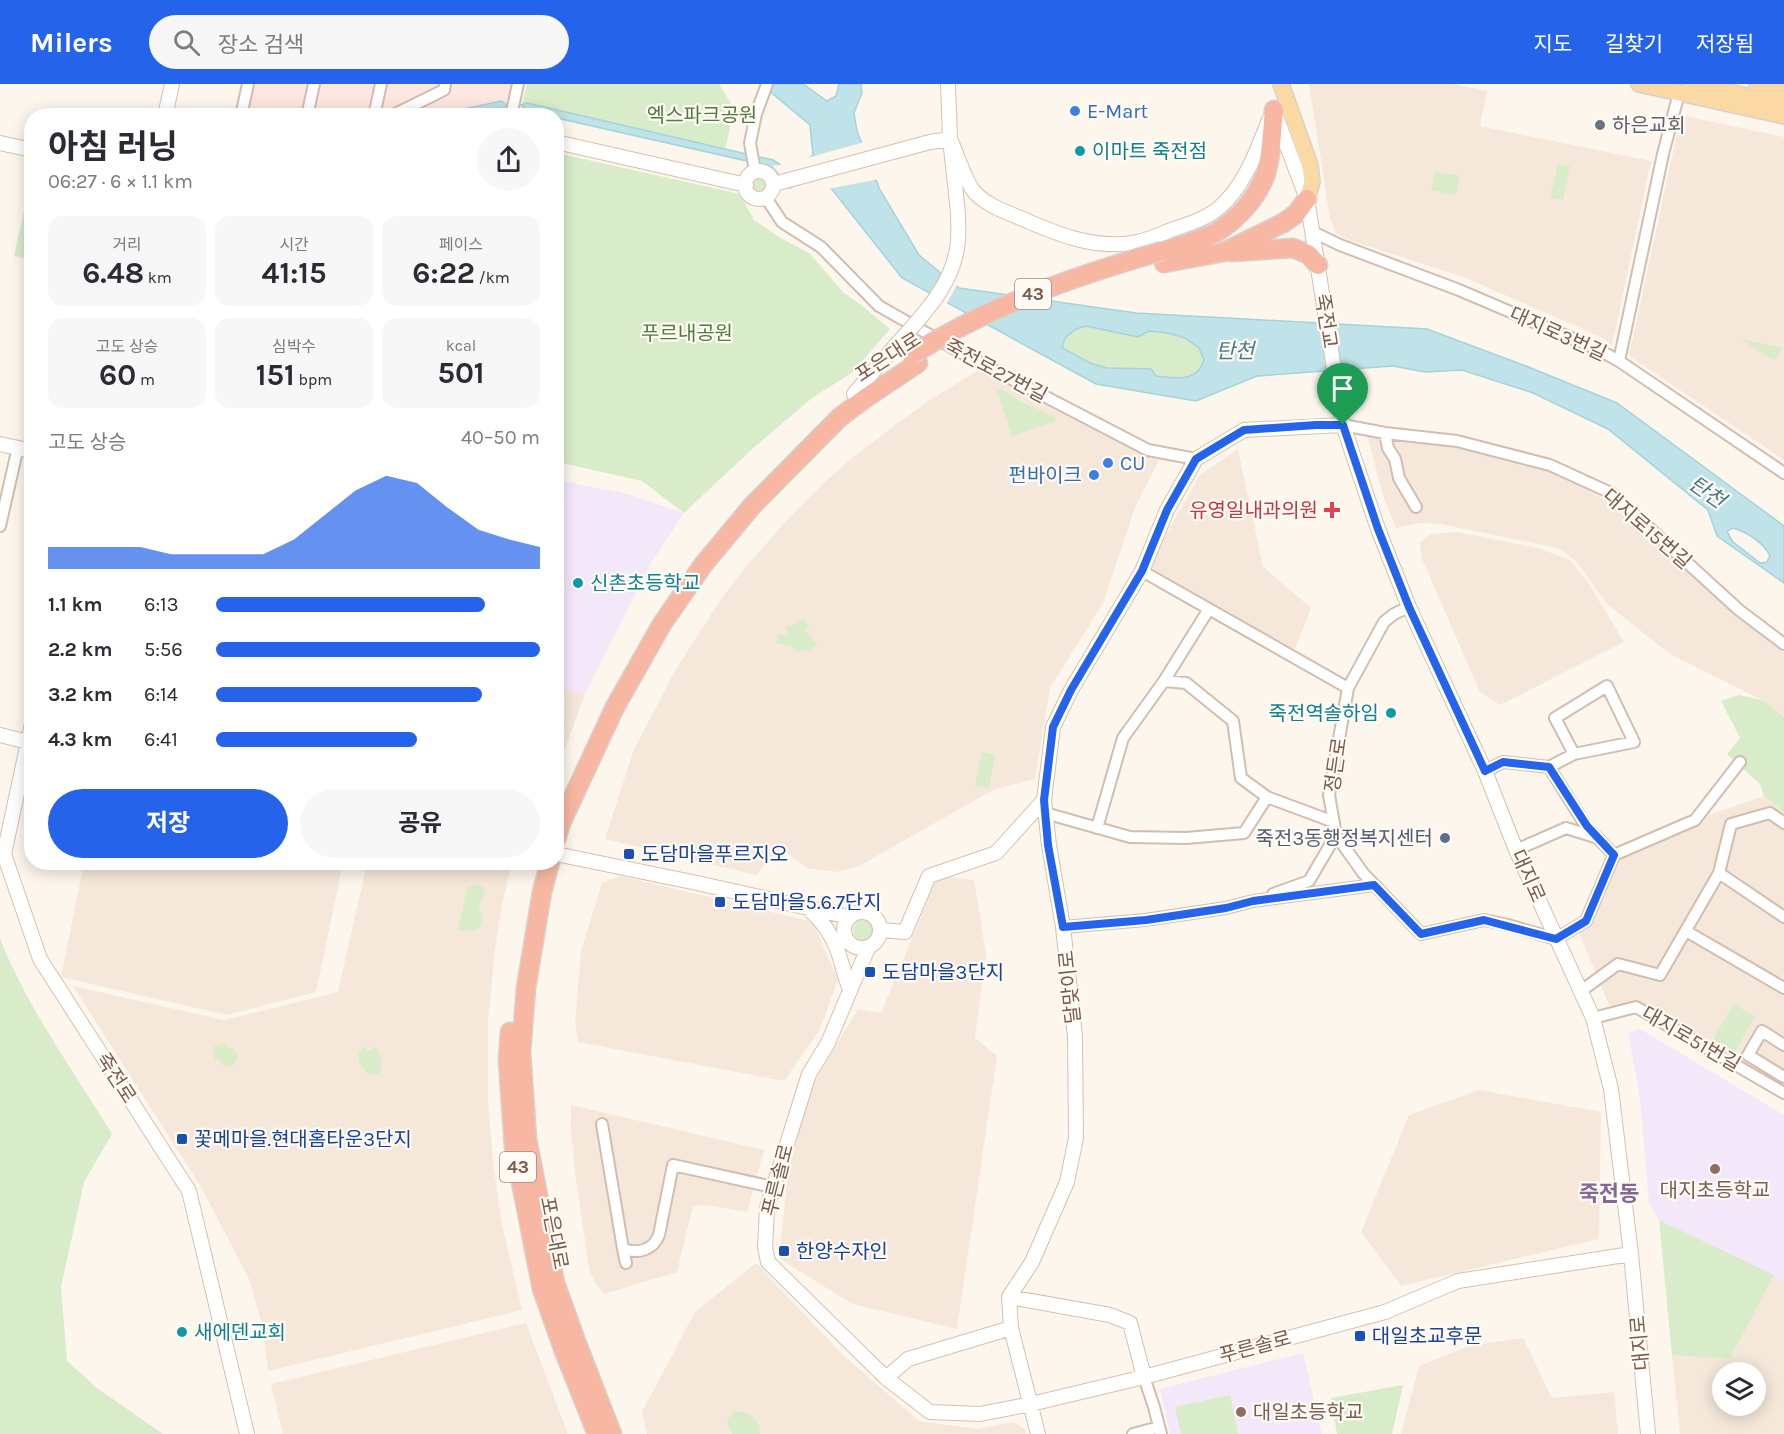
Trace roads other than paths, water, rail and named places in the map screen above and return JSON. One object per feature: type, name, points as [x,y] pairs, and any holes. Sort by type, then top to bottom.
[{"type":"highway","name":"포은대로","points":[[564,807],[605,701],[652,618],[693,559],[742,500],[779,462],[831,411],[854,394],[915,359],[1034,306],[1163,257],[1215,233],[1237,216],[1263,181],[1268,167],[1274,110]]},
{"type":"highway","name":"포은대로","points":[[1163,257],[1224,252],[1283,223],[1296,214],[1307,199]]},
{"type":"highway","points":[[1224,252],[1293,248],[1308,254],[1318,267]]},
{"type":"highway","name":"포은대로","points":[[564,811],[615,707],[662,624],[703,565],[752,506],[840,417],[915,359]]},
{"type":"highway","name":"43","points":[[537,891],[538,870]]},
{"type":"highway","name":"43","points":[[537,891],[546,870]]},
{"type":"highway","name":"포은대로","points":[[537,891],[513,994],[508,1060],[514,1146],[542,1289],[597,1434]]},
{"type":"highway","name":"포은대로","points":[[537,891],[521,1053],[527,1139],[555,1282],[612,1434]]},
{"type":"main road","name":"포은대로","points":[[1274,84],[1274,110]]},
{"type":"main road","points":[[1281,84],[1310,165],[1312,182],[1307,199]]},
{"type":"main road","points":[[1639,84],[1778,96]]},
{"type":"main road","points":[[1757,84],[1778,96]]},
{"type":"main road","points":[[1685,89],[1784,116]]},
{"type":"street","points":[[167,108],[172,84]]},
{"type":"street","points":[[243,108],[248,84]]},
{"type":"street","points":[[309,108],[314,84]]},
{"type":"street","points":[[376,108],[381,84]]},
{"type":"street","points":[[407,108],[444,90],[445,84]]},
{"type":"street","points":[[767,84],[756,114],[750,143],[754,166],[745,186],[752,198],[766,198],[779,183],[930,142],[950,139]]},
{"type":"street","points":[[854,394],[929,308],[953,268],[959,226],[950,139],[948,84]]},
{"type":"street","points":[[1619,361],[1663,154],[1685,89]]},
{"type":"street","points":[[513,108],[517,90]]},
{"type":"street","points":[[950,139],[973,189],[985,201],[1003,211],[1064,236],[1107,244],[1132,243],[1193,223],[1205,218],[1221,206],[1241,181],[1274,110]]},
{"type":"street","points":[[1274,110],[1307,199],[1318,267]]},
{"type":"street","points":[[0,143],[24,148]]},
{"type":"street","points":[[564,144],[746,185]]},
{"type":"street","points":[[754,166],[779,183]]},
{"type":"street","name":"죽전로27번길","points":[[766,198],[782,222],[821,247],[879,306],[967,356],[1148,450],[1196,459]]},
{"type":"street","name":"대지로3번길","points":[[1313,232],[1340,245],[1459,290],[1598,350],[1619,361],[1784,473]]},
{"type":"street","name":"죽전교","points":[[1318,267],[1340,408]]},
{"type":"street","name":"대지로","points":[[1340,408],[1343,425],[1378,529],[1409,607],[1485,771],[1516,850],[1593,1018],[1611,1089],[1631,1254],[1648,1434]]},
{"type":"street","name":"달맞이로","points":[[1009,1297],[1032,1263],[1067,1182],[1076,1138],[1076,1036],[1063,927],[1048,845],[1044,807],[1053,727],[1071,690],[1142,571],[1167,510],[1196,459],[1244,430],[1343,425]]},
{"type":"street","name":"대지로15번길","points":[[1343,425],[1385,433],[1457,441],[1550,465],[1611,493],[1739,610],[1784,644]]},
{"type":"street","points":[[1385,433],[1388,448],[1395,459],[1399,478],[1416,507]]},
{"type":"street","points":[[0,444],[24,449]]},
{"type":"street","points":[[0,526],[18,447]]},
{"type":"street","points":[[1142,571],[1348,688]]},
{"type":"street","name":"정든로","points":[[1409,607],[1383,622],[1348,688],[1329,795],[1336,836],[1363,873],[1421,934],[1484,920],[1556,939]]},
{"type":"street","points":[[1097,828],[1123,738],[1164,681],[1209,609]]},
{"type":"street","points":[[1164,681],[1186,683],[1233,721],[1241,778],[1268,797],[1334,822]]},
{"type":"street","points":[[1485,771],[1503,762],[1549,767],[1574,754],[1634,742],[1607,686],[1555,718],[1574,754]]},
{"type":"street","points":[[0,735],[24,741]]},
{"type":"street","points":[[1556,939],[1586,921],[1614,855],[1695,820],[1740,762]]},
{"type":"street","points":[[1549,767],[1587,826],[1614,855]]},
{"type":"street","name":"죽전로","points":[[24,768],[4,854],[39,958],[189,1191],[247,1434]]},
{"type":"street","points":[[881,930],[905,932],[929,876],[996,853],[1044,807],[1097,828],[1130,837],[1186,838],[1244,833],[1268,797]]},
{"type":"street","points":[[1581,991],[1618,964],[1660,975],[1719,873],[1731,824],[1770,813],[1784,823]]},
{"type":"street","points":[[1516,850],[1566,828],[1598,838]]},
{"type":"street","points":[[1063,927],[1146,920],[1226,908],[1253,901],[1309,881],[1336,836]]},
{"type":"street","points":[[564,856],[849,917]]},
{"type":"street","points":[[1719,873],[1784,917]]},
{"type":"street","points":[[1253,901],[1374,885]]},
{"type":"street","points":[[809,908],[823,922],[837,948],[844,977],[850,990]]},
{"type":"street","points":[[863,912],[876,917],[881,930],[875,944],[861,949],[849,943],[844,929],[849,917],[863,912]]},
{"type":"street","points":[[1686,931],[1784,988]]},
{"type":"street","name":"푸른솔로","points":[[868,948],[828,1043],[809,1074],[767,1208],[765,1247],[768,1262],[886,1378],[930,1412],[980,1414],[1031,1404],[1144,1377],[1384,1312],[1458,1281],[1631,1254]]},
{"type":"street","name":"대지로51번길","points":[[1593,1018],[1636,1007],[1784,1093]]},
{"type":"street","points":[[1783,1072],[1748,1055],[1762,1031],[1784,1044]]},
{"type":"street","points":[[602,1124],[626,1263]]},
{"type":"street","points":[[623,1249],[638,1251],[656,1244],[673,1165],[773,1187]]},
{"type":"street","points":[[1038,1434],[1011,1328],[1009,1297],[1110,1315],[1130,1323],[1160,1430],[1133,1434]]},
{"type":"street","points":[[886,1378],[908,1359],[1011,1328]]},
{"type":"water","name":"탄천","points":[[761,84],[803,84],[827,101],[836,96],[839,84],[861,84],[862,93],[854,113],[857,131],[880,190],[919,255],[959,288],[1136,313],[1427,329],[1617,403],[1784,526],[1784,583],[1717,536],[1708,510],[1608,429],[1533,393],[1462,370],[1425,372],[1393,366],[1257,376],[1196,401],[1096,384],[902,278],[827,183],[789,188],[769,166],[564,120],[564,112],[773,160],[790,171],[813,155],[810,125]],"holes":[[[1086,326],[1138,337],[1149,331],[1185,338],[1199,348],[1204,360],[1201,367],[1191,376],[1171,378],[1156,376],[1151,369],[1107,368],[1090,363],[1062,348],[1065,338],[1076,329]],[[1733,528],[1759,542],[1770,555],[1767,562],[1760,563],[1732,541],[1727,531]]]},
{"type":"water","points":[[501,101],[507,105],[502,108],[468,108]]},
{"type":"water","name":"탄천","points":[[527,103],[549,108],[525,108],[521,105]]},
{"type":"place","name":"E-Mart","points":[[1075,111]]},
{"type":"place","name":"하은교회","points":[[1600,125]]},
{"type":"place","name":"이마트 죽전점","points":[[1080,151]]},
{"type":"place","name":"CU","points":[[1108,463]]},
{"type":"place","name":"펀바이크","points":[[1094,475]]},
{"type":"place","name":"유영일내과의원","points":[[1332,510]]},
{"type":"place","name":"신촌초등학교","points":[[578,583]]},
{"type":"place","name":"죽전역솔하임","points":[[1391,713]]},
{"type":"place","name":"죽전3동행정복지센터","points":[[1445,838]]},
{"type":"place","name":"도담마을푸르지오","points":[[629,854]]},
{"type":"place","name":"도담마을5.6.7단지","points":[[720,902]]},
{"type":"place","name":"도담마을3단지","points":[[870,972]]},
{"type":"place","name":"꽃메마을.현대홈타운3단지","points":[[182,1139]]},
{"type":"place","name":"대지초등학교","points":[[1715,1169]]},
{"type":"place","name":"한양수자인","points":[[784,1251]]},
{"type":"place","name":"새에덴교회","points":[[182,1332]]},
{"type":"place","name":"대일초교후문","points":[[1360,1336]]},
{"type":"place","name":"대일초등학교","points":[[1241,1412]]},
{"type":"district","name":"죽전동","points":[[1609,1194]]},
{"type":"park label","name":"엑스파크공원","points":[[702,115]]},
{"type":"park label","name":"푸르내공원","points":[[687,333]]}]
